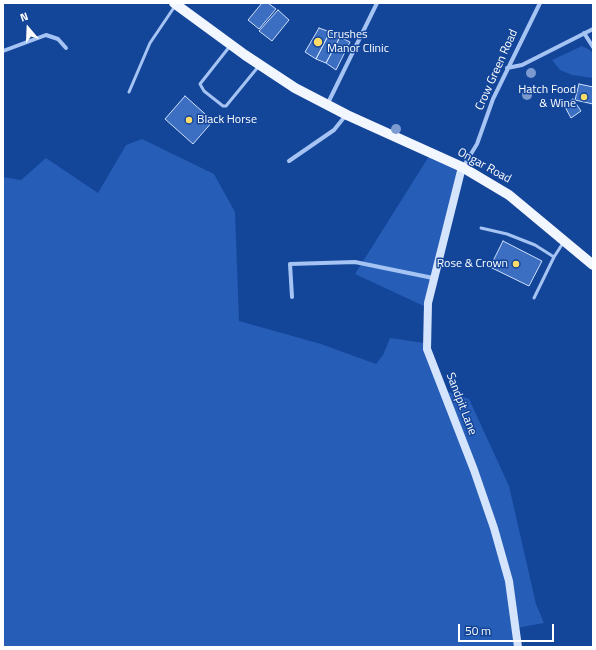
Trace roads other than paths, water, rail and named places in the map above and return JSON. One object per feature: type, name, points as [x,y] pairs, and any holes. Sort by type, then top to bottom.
[{"type":"main road","name":"Ongar Road","points":[[175,4],[260,65],[327,105],[462,167],[509,195],[565,240],[593,265]]},
{"type":"street","points":[[327,105],[377,3]]},
{"type":"street","name":"Crow Green Road","points":[[462,167],[477,144],[493,99],[540,3]]},
{"type":"street","points":[[507,68],[522,65],[593,28]]},
{"type":"street","points":[[584,33],[593,47]]},
{"type":"street","points":[[3,51],[46,35],[58,39],[66,48]]},
{"type":"street","points":[[289,161],[334,130],[347,115]]},
{"type":"street","name":"Sandpit Lane","points":[[462,167],[428,302],[427,349],[474,470],[494,528],[509,580],[518,647]]},
{"type":"street","points":[[292,297],[290,264],[355,262],[433,278]]},
{"type":"lane","points":[[129,92],[150,43],[175,4]]},
{"type":"lane","points":[[230,44],[200,84],[204,90],[223,106],[226,106],[260,65]]},
{"type":"lane","points":[[481,228],[507,234],[535,245],[554,257]]},
{"type":"lane","points":[[534,298],[554,257],[565,240]]},
{"type":"place","name":"Crushes Manor Clinic","points":[[318,42]]},
{"type":"place","name":"Hatch Food & Wine","points":[[584,97]]},
{"type":"place","name":"Black Horse","points":[[189,120]]},
{"type":"place","name":"Rose & Crown","points":[[516,264]]}]
